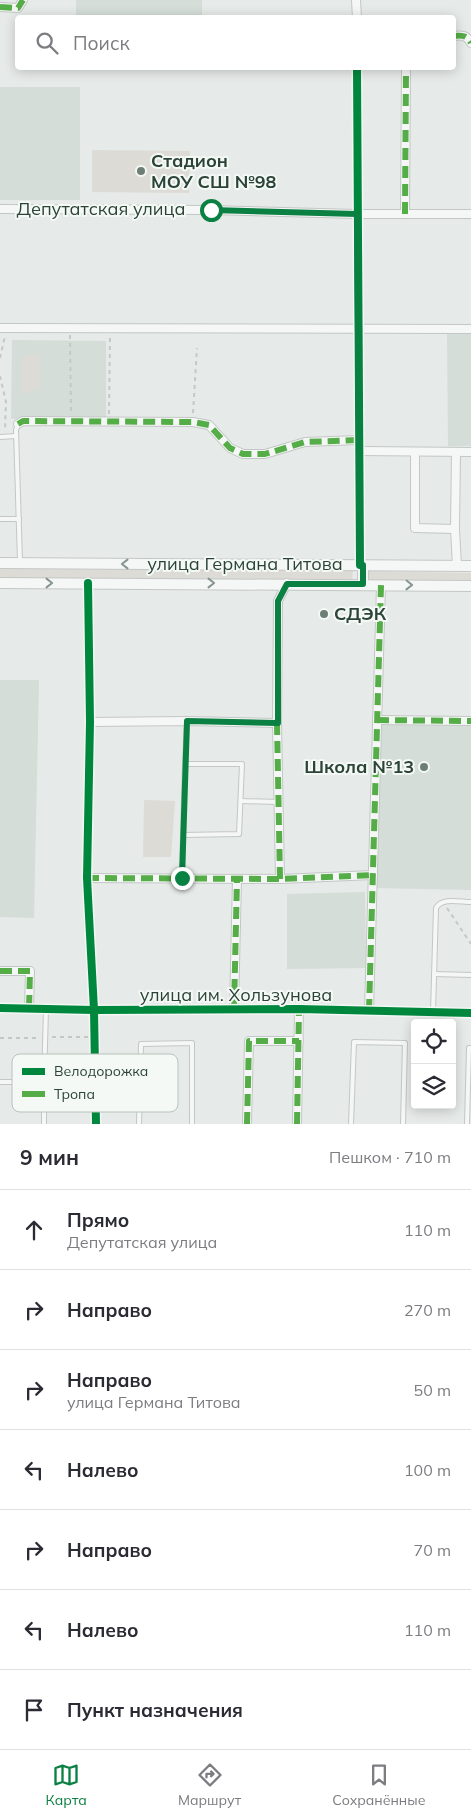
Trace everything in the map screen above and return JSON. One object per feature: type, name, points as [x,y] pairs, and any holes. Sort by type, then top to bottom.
[{"type":"street","points":[[0,7],[18,8],[23,0]]},
{"type":"street","points":[[356,0],[356,15]]},
{"type":"street","points":[[456,36],[464,35],[471,43]]},
{"type":"street","points":[[357,70],[359,451],[363,584]]},
{"type":"street","points":[[405,214],[406,70]]},
{"type":"street","name":"Депутатская улица","points":[[0,209],[471,214]]},
{"type":"street","points":[[2,331],[70,328],[471,329]]},
{"type":"street","points":[[18,424],[23,421],[109,421],[193,422],[209,424],[230,448],[243,454],[265,454],[305,442],[359,440]]},
{"type":"street","points":[[359,451],[471,452]]},
{"type":"street","points":[[415,452],[415,528],[456,529]]},
{"type":"street","points":[[456,452],[457,566]]},
{"type":"street","name":"улица Германа Титова","points":[[0,563],[471,566]]},
{"type":"street","name":"улица Германа Титова","points":[[0,583],[471,586]]},
{"type":"street","points":[[88,584],[90,722],[87,878],[95,1054]]},
{"type":"street","points":[[280,879],[278,601],[287,584]]},
{"type":"street","points":[[369,1011],[381,585]]},
{"type":"street","points":[[377,720],[471,721]]},
{"type":"street","points":[[90,722],[187,721],[278,723]]},
{"type":"street","points":[[87,878],[280,879],[373,875]]},
{"type":"street","points":[[234,1009],[237,878]]},
{"type":"street","points":[[0,971],[30,971],[29,1008]]},
{"type":"street","name":"улица им. Хользунова","points":[[0,1008],[94,1010],[299,1009],[471,1013]]},
{"type":"street","points":[[297,1124],[299,1009]]},
{"type":"street","points":[[247,1124],[249,1041],[299,1041]]},
{"type":"lane","points":[[18,424],[16,436],[20,563]]},
{"type":"lane","points":[[2,437],[16,436]]},
{"type":"lane","points":[[0,519],[18,519]]},
{"type":"lane","points":[[182,878],[187,721]]},
{"type":"lane","points":[[184,835],[239,834],[242,764],[185,764]]},
{"type":"lane","points":[[240,801],[280,802]]},
{"type":"lane","points":[[433,1012],[436,908],[442,902],[471,902]]},
{"type":"lane","points":[[434,974],[471,975]]},
{"type":"lane","points":[[45,1054],[46,1009]]},
{"type":"lane","points":[[351,1124],[354,1042],[405,1043],[403,1124]]},
{"type":"lane","points":[[141,1054],[141,1044],[192,1043],[192,1124]]},
{"type":"lane","points":[[467,1124],[469,1048],[471,1048]]},
{"type":"path","points":[[70,328],[71,421]]},
{"type":"path","points":[[0,358],[2,331]]},
{"type":"path","points":[[109,421],[110,335]]},
{"type":"path","points":[[193,422],[197,348]]},
{"type":"path","points":[[0,376],[6,402],[2,437]]},
{"type":"path","points":[[442,902],[471,944]]},
{"type":"shaded area","points":[[76,0],[202,0],[202,15],[76,15]]},
{"type":"shaded area","points":[[0,87],[80,87],[80,200],[0,200]]},
{"type":"shaded area","name":"Стадион МОУ СШ №98","points":[[92,150],[190,151],[189,193],[92,192]]},
{"type":"shaded area","points":[[447,333],[471,333],[471,446],[448,446]]},
{"type":"shaded area","points":[[12,340],[106,341],[106,419],[11,419]]},
{"type":"shaded area","points":[[38,354],[41,389],[22,394],[21,356]]},
{"type":"shaded area","points":[[0,569],[353,570],[352,581],[0,579]]},
{"type":"shaded area","points":[[367,571],[471,573],[471,582],[366,581]]},
{"type":"shaded area","points":[[0,680],[39,680],[34,918],[0,917]]},
{"type":"shaded area","name":"Школа №13","points":[[377,722],[471,724],[471,890],[375,888]]},
{"type":"shaded area","points":[[144,800],[175,801],[171,857],[143,857]]},
{"type":"shaded area","points":[[365,892],[366,968],[287,969],[287,894]]},
{"type":"marked path","points":[[0,7],[18,8],[23,0]]},
{"type":"marked path","points":[[456,36],[464,36],[471,43]]},
{"type":"marked path","points":[[405,214],[406,70]]},
{"type":"marked path","points":[[18,424],[23,421],[193,422],[209,425],[230,448],[243,454],[265,454],[305,442],[359,440]]},
{"type":"marked path","points":[[369,1011],[381,585]]},
{"type":"marked path","points":[[377,720],[471,721]]},
{"type":"marked path","points":[[277,723],[280,879]]},
{"type":"marked path","points":[[87,878],[280,879],[373,875]]},
{"type":"marked path","points":[[234,1009],[237,879]]},
{"type":"marked path","points":[[0,971],[30,971],[29,1009]]},
{"type":"marked path","points":[[297,1124],[299,1009]]},
{"type":"marked path","points":[[247,1124],[249,1041],[299,1041]]},
{"type":"cycle path","points":[[357,70],[360,565]]},
{"type":"cycle path","points":[[88,583],[90,722],[87,878],[95,1054]]},
{"type":"cycle path","points":[[0,1008],[94,1010],[299,1009],[471,1013]]},
{"type":"cycle path","points":[[96,1112],[96,1124]]},
{"type":"place","name":"Стадион МОУ СШ №98","points":[[141,171]]},
{"type":"place","name":"СДЭК","points":[[324,614]]},
{"type":"place","name":"Школа №13","points":[[424,767]]},
{"type":"route","points":[[182,878],[187,721],[278,723],[278,601],[287,584],[363,584],[363,565],[360,565],[357,214],[211,210]]}]
